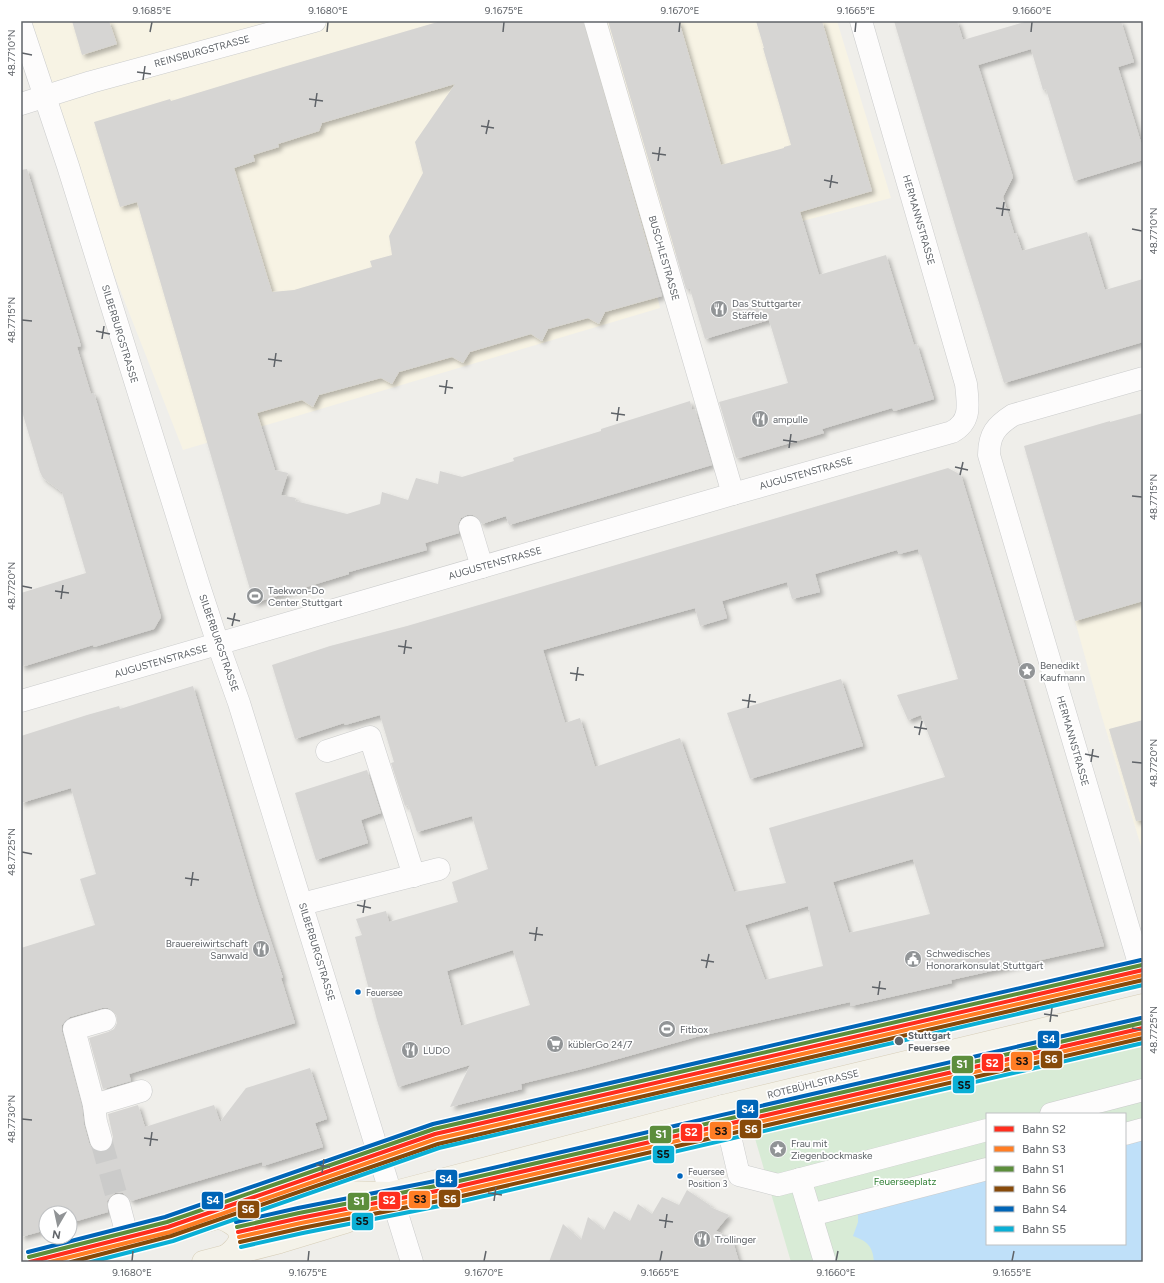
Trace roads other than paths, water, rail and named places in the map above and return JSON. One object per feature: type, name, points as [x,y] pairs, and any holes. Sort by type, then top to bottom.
[{"type":"main road","name":"ROTEBÜHLSTRASSE","points":[[63,1262],[259,1206],[338,1192],[391,1193],[723,1106],[1143,1005]]},
{"type":"main road","name":"ROTEBÜHLSTRASSE","points":[[203,1262],[280,1242],[346,1222],[391,1193]]},
{"type":"main road","points":[[220,1218],[232,1223],[239,1234],[240,1242],[238,1246],[228,1255]]},
{"type":"street","name":"REINSBURGSTRASSE","points":[[21,104],[113,76],[315,21]]},
{"type":"street","name":"BUSCHLESTRASSE","points":[[595,21],[732,494]]},
{"type":"street","name":"HERMANNSTRASSE","points":[[861,21],[966,384],[968,410],[965,421]]},
{"type":"street","name":"SILBERBURGSTRASSE","points":[[21,25],[68,166],[218,644],[239,702],[412,1262]]},
{"type":"street","points":[[965,421],[993,435],[1000,423],[1013,415],[1143,378]]},
{"type":"street","name":"AUGUSTENSTRASSE","points":[[21,701],[732,494],[952,432],[960,428],[965,421]]},
{"type":"street","name":"HERMANNSTRASSE","points":[[993,435],[989,455],[1143,977]]},
{"type":"street","points":[[470,528],[482,567]]},
{"type":"street","points":[[328,751],[370,737],[414,876]]},
{"type":"street","points":[[302,904],[439,870]]},
{"type":"street","points":[[101,1140],[96,1122],[94,1105],[74,1029],[105,1020]]},
{"type":"street","points":[[1055,1113],[1143,1090]]},
{"type":"street","points":[[94,1105],[141,1091]]},
{"type":"street","points":[[723,1106],[739,1175],[778,1185],[986,1130]]},
{"type":"street","points":[[1126,1134],[1143,1129]]},
{"type":"street","points":[[811,1215],[986,1169]]},
{"type":"street","points":[[800,1179],[825,1262]]},
{"type":"street","points":[[119,1205],[129,1243]]},
{"type":"water","points":[[1143,1137],[1143,1262],[874,1262],[871,1248],[866,1242],[853,1236],[858,1222],[858,1211],[986,1177],[986,1245],[1126,1245],[1126,1142]]},
{"type":"tunnel","points":[[101,1140],[119,1205]]},
{"type":"rail line","name":"S4","points":[[28,1252],[165,1217],[433,1124],[1141,960]]},
{"type":"rail line","name":"S1","points":[[29,1257],[167,1222],[434,1129],[1142,965]]},
{"type":"rail line","name":"S2","points":[[30,1262],[168,1227],[435,1134],[1143,970]]},
{"type":"rail line","name":"S3","points":[[50,1262],[170,1232],[436,1139],[1143,975]]},
{"type":"rail line","name":"S6","points":[[71,1262],[171,1236],[438,1144],[1143,980]]},
{"type":"rail line","name":"S5","points":[[91,1262],[173,1241],[439,1148],[1143,985]]},
{"type":"rail line","name":"S4","points":[[236,1222],[298,1208],[445,1179],[1141,1018]]},
{"type":"rail line","name":"S1","points":[[237,1227],[299,1213],[446,1184],[1142,1023]]},
{"type":"rail line","name":"S2","points":[[238,1232],[300,1218],[447,1189],[1143,1028]]},
{"type":"rail line","name":"S3","points":[[239,1237],[301,1223],[448,1194],[1143,1033]]},
{"type":"rail line","name":"S6","points":[[240,1242],[302,1228],[449,1199],[1143,1038]]},
{"type":"rail line","name":"S5","points":[[241,1247],[303,1233],[450,1204],[1143,1043]]},
{"type":"place","name":"Das Stuttgarter Stäffele","points":[[719,309]]},
{"type":"place","name":"ampulle","points":[[760,419]]},
{"type":"place","name":"Taekwon-Do Center Stuttgart","points":[[255,596]]},
{"type":"place","name":"Benedikt Kaufmann","points":[[1027,671]]},
{"type":"place","name":"Brauereiwirtschaft Sanwald","points":[[261,949]]},
{"type":"place","name":"Schwedisches Honorarkonsulat Stuttgart","points":[[913,959]]},
{"type":"place","name":"Feuersee","points":[[358,992]]},
{"type":"place","name":"Fitbox","points":[[667,1029]]},
{"type":"place","name":"Stuttgart Feuersee","points":[[899,1041]]},
{"type":"place","name":"küblerGo 24/7","points":[[555,1044]]},
{"type":"place","name":"LUDO","points":[[410,1050]]},
{"type":"place","name":"Frau mit Ziegenbockmaske","points":[[778,1149]]},
{"type":"place","name":"Feuersee Position 3","points":[[680,1176]]},
{"type":"place","name":"Trollinger","points":[[702,1239]]},
{"type":"park label","name":"Feuerseeplatz","points":[[905,1181]]}]
